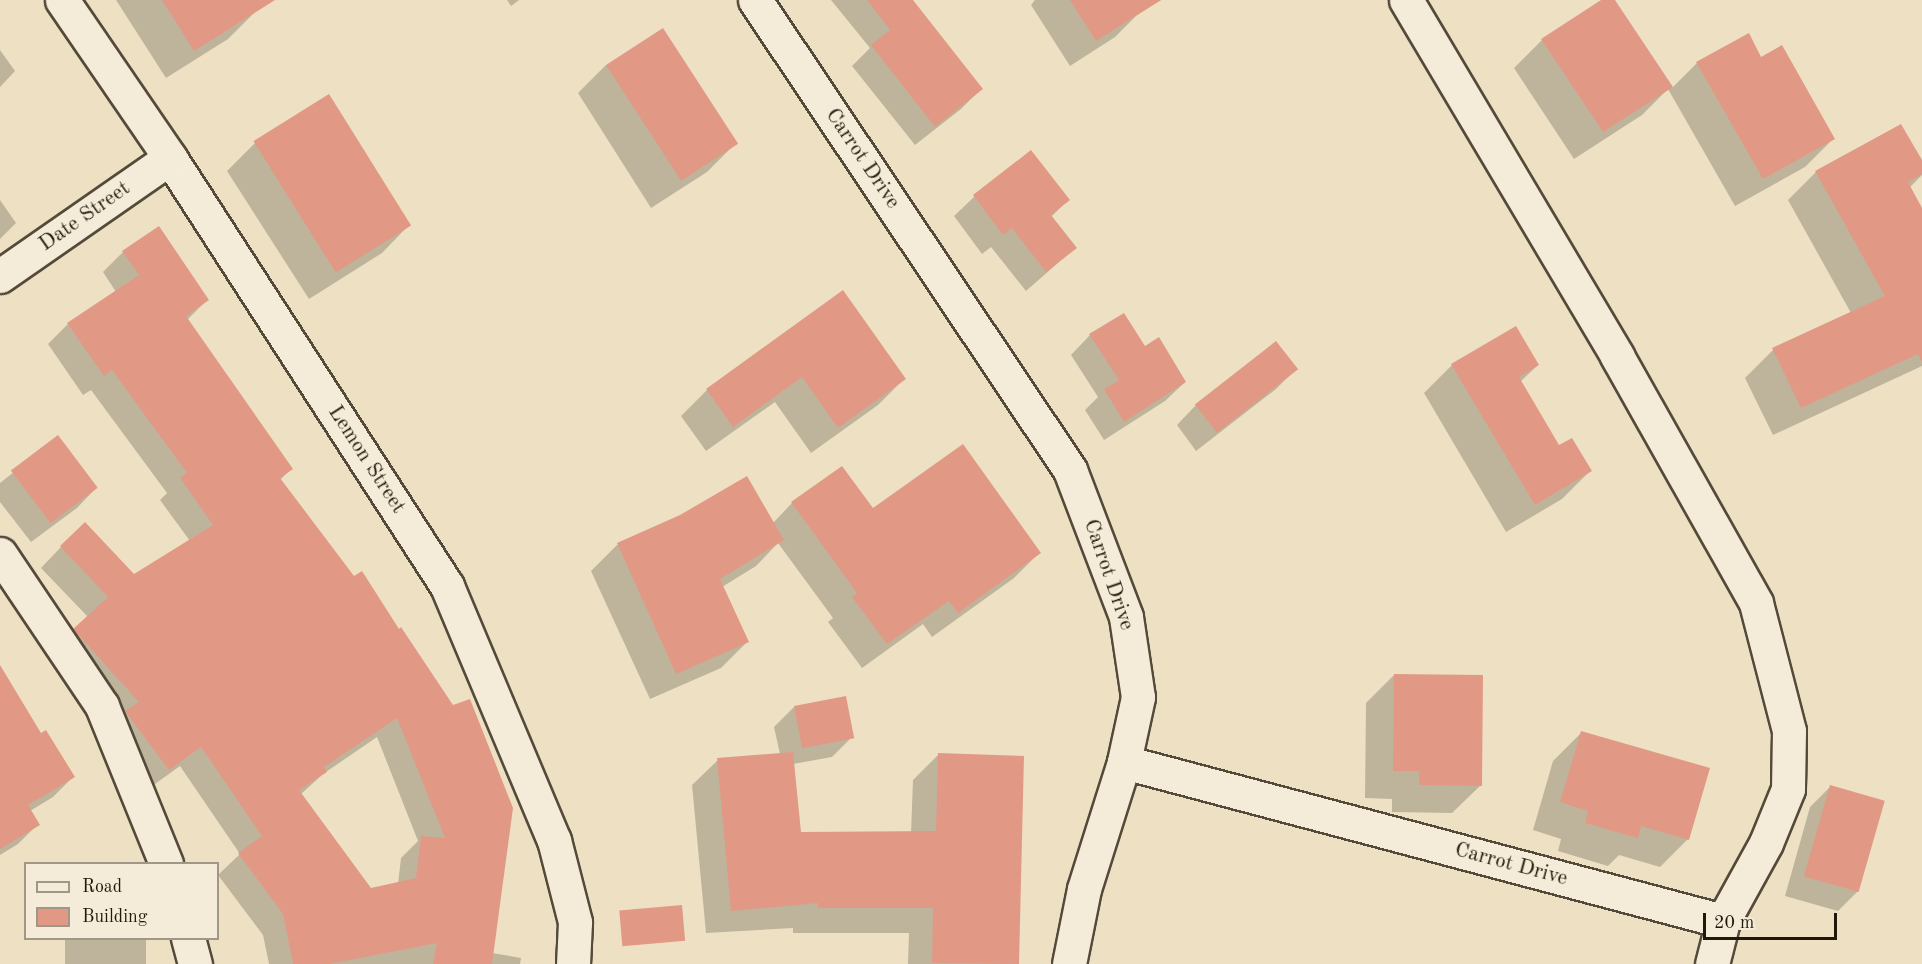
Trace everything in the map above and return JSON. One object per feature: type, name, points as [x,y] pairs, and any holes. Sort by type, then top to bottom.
[{"type":"street","name":"Lemon Street","points":[[62,0],[170,158],[447,586],[554,840],[575,922],[573,964]]},
{"type":"street","name":"Carrot Drive","points":[[755,0],[1070,470],[1126,617],[1138,697],[1124,762],[1723,921]]},
{"type":"street","points":[[1406,0],[1617,356],[1756,603],[1789,731],[1788,789],[1766,843],[1723,921],[1712,964]]},
{"type":"street","name":"Date Street","points":[[0,276],[170,158]]},
{"type":"street","points":[[0,554],[102,706],[165,862]]},
{"type":"street","points":[[1069,964],[1084,889],[1124,762]]},
{"type":"street","points":[[188,940],[195,964]]},
{"type":"building","points":[[162,0],[275,0],[194,51]]},
{"type":"building","points":[[867,0],[913,0],[983,89],[935,127],[871,45],[890,30]]},
{"type":"building","points":[[1070,0],[1161,0],[1096,41]]},
{"type":"building","points":[[1601,0],[1615,0],[1673,87],[1603,132],[1541,39]]},
{"type":"building","points":[[663,28],[738,144],[681,181],[606,65]]},
{"type":"building","points":[[1749,33],[1761,57],[1782,45],[1835,139],[1763,179],[1696,62]]},
{"type":"building","points":[[329,94],[411,225],[336,273],[254,141]]},
{"type":"building","points":[[1901,124],[1922,160],[1922,174],[1908,182],[1922,208],[1922,362],[1918,354],[1801,408],[1772,348],[1885,296],[1815,171]]},
{"type":"building","points":[[1031,150],[1070,200],[1051,215],[1077,248],[1046,272],[1012,228],[1003,235],[973,195]]},
{"type":"building","points":[[159,226],[209,300],[186,316],[293,469],[280,478],[354,576],[362,571],[399,629],[401,627],[453,705],[470,699],[513,808],[492,964],[433,964],[437,943],[329,964],[293,964],[283,914],[238,853],[262,836],[201,747],[169,770],[125,711],[139,702],[73,629],[108,597],[60,546],[85,522],[134,574],[213,525],[180,478],[187,473],[112,370],[104,376],[67,323],[139,275],[122,251]],"holes":[[[397,718],[445,838],[421,836],[416,878],[371,888],[299,790],[327,772],[324,767]]]},
{"type":"building","points":[[843,290],[906,379],[838,428],[802,377],[733,427],[706,389]]},
{"type":"building","points":[[1124,313],[1145,346],[1159,337],[1186,382],[1124,422],[1104,389],[1119,380],[1089,334]]},
{"type":"building","points":[[1516,326],[1539,365],[1519,377],[1559,445],[1572,438],[1592,471],[1535,505],[1451,364]]},
{"type":"building","points":[[1276,341],[1298,369],[1217,433],[1195,404]]},
{"type":"building","points":[[58,435],[98,488],[51,523],[11,471]]},
{"type":"building","points":[[963,444],[1041,553],[958,613],[949,601],[887,644],[852,597],[857,593],[791,502],[842,466],[873,508]]},
{"type":"building","points":[[747,476],[784,540],[720,579],[749,642],[676,674],[617,543],[680,515]]},
{"type":"building","points":[[0,665],[41,733],[46,730],[75,777],[28,805],[40,825],[0,849]]},
{"type":"building","points":[[1394,674],[1483,675],[1482,786],[1419,785],[1419,771],[1393,771]]},
{"type":"building","points":[[846,696],[854,738],[802,748],[794,706]]},
{"type":"building","points":[[1581,731],[1710,768],[1689,840],[1641,826],[1638,838],[1585,823],[1588,811],[1560,802]]},
{"type":"building","points":[[793,752],[801,832],[936,831],[938,753],[1024,756],[1019,964],[932,963],[933,908],[818,908],[818,903],[731,911],[717,758]]},
{"type":"building","points":[[1830,785],[1885,801],[1859,892],[1804,876]]},
{"type":"building","points":[[682,905],[685,941],[622,946],[619,910]]}]
